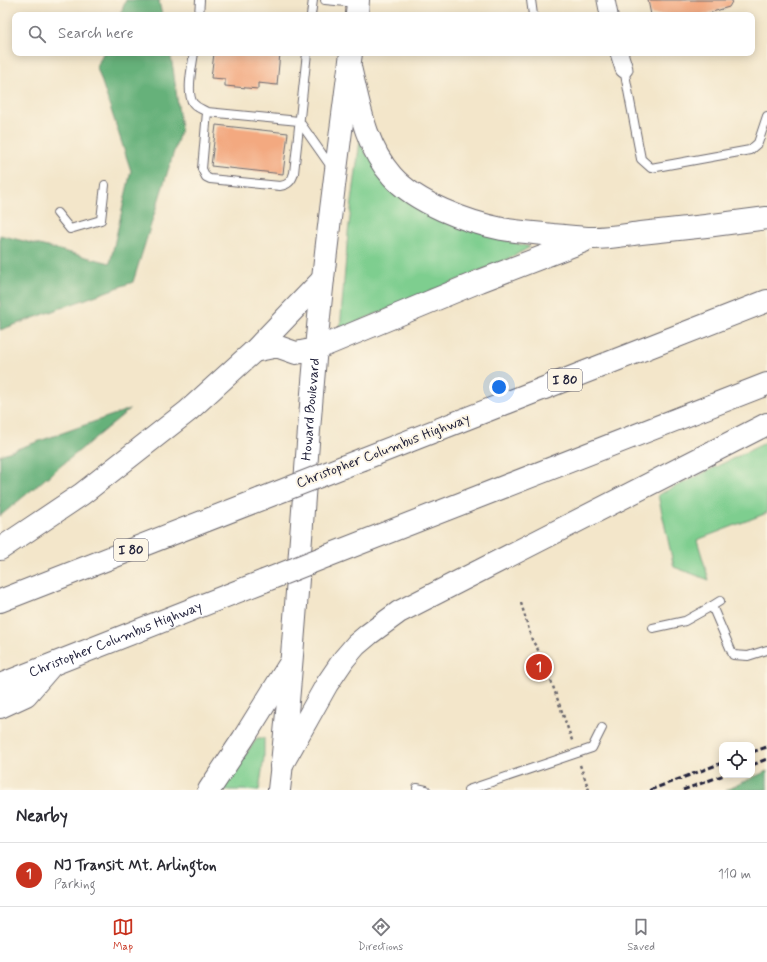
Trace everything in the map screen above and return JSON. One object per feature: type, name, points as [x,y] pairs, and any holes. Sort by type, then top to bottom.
[{"type":"main road","name":"Howard Boulevard","points":[[279,790],[291,662],[316,349],[323,280],[351,60]]},
{"type":"main road","points":[[351,60],[363,120],[378,157],[392,176],[405,187],[433,205],[448,212],[501,229],[592,238],[694,228],[767,218]]},
{"type":"main road","points":[[254,351],[273,347],[296,353],[316,349],[493,276],[592,238]]},
{"type":"main road","points":[[0,549],[82,494],[188,411],[254,351],[323,280]]},
{"type":"main road","name":"Christopher Columbus Highway","points":[[0,602],[767,301]]},
{"type":"main road","name":"Christopher Columbus Highway","points":[[0,684],[767,384]]},
{"type":"main road","points":[[282,766],[335,671],[356,645],[382,623],[399,612],[767,424]]},
{"type":"main road","points":[[210,790],[291,662]]},
{"type":"main road","points":[[0,707],[26,695],[52,664]]},
{"type":"street","points":[[606,0],[609,12]]},
{"type":"street","points":[[620,56],[624,69]]},
{"type":"lane","points":[[199,12],[200,0]]},
{"type":"lane","points":[[312,12],[313,0]]},
{"type":"lane","points":[[325,0],[358,6]]},
{"type":"lane","points":[[531,0],[533,12]]},
{"type":"lane","points":[[194,56],[190,85],[191,98],[196,106],[207,112],[299,121],[336,174]]},
{"type":"lane","points":[[207,112],[202,169],[206,177],[210,179],[280,186],[288,183],[294,173],[307,56]]},
{"type":"lane","points":[[624,69],[641,159],[652,168],[750,150],[758,143],[767,116]]},
{"type":"lane","points":[[57,213],[70,229],[101,220],[105,185]]},
{"type":"lane","points":[[653,628],[685,621],[720,601]]},
{"type":"lane","points":[[712,606],[733,655],[748,656],[767,650]]},
{"type":"lane","points":[[468,790],[592,748],[602,728]]},
{"type":"lane","points":[[416,788],[426,790]]},
{"type":"path","points":[[521,603],[532,640],[544,658],[589,790]]},
{"type":"green space","points":[[126,0],[160,0],[159,2],[161,12],[121,12]]},
{"type":"green space","points":[[102,56],[171,56],[173,68],[181,129],[133,282],[0,330],[0,235],[110,263],[131,171],[97,67]]},
{"type":"green space","points":[[360,140],[366,154],[494,237],[530,247],[508,259],[340,329],[348,233]]},
{"type":"green space","points":[[130,409],[0,516],[0,455]]},
{"type":"green space","points":[[767,442],[767,513],[697,540],[709,580],[674,567],[658,495]]},
{"type":"green space","points":[[257,738],[264,738],[264,758],[259,790],[221,790]]},
{"type":"green space","points":[[767,771],[767,790],[726,790],[755,778],[755,777]]},
{"type":"building","points":[[648,0],[733,0],[729,7],[712,12],[650,12]]},
{"type":"building","points":[[214,56],[280,56],[277,85],[258,83],[258,89],[225,86],[225,79],[211,78]]},
{"type":"building","points":[[216,125],[288,133],[283,174],[211,166]]},
{"type":"railway","points":[[755,751],[767,747]]},
{"type":"railway","points":[[755,764],[767,759]]},
{"type":"railway","points":[[650,790],[719,764]]},
{"type":"railway","points":[[683,790],[719,777]]},
{"type":"place","name":"NJ Transit Mt. Arlington","points":[[539,667]]}]
